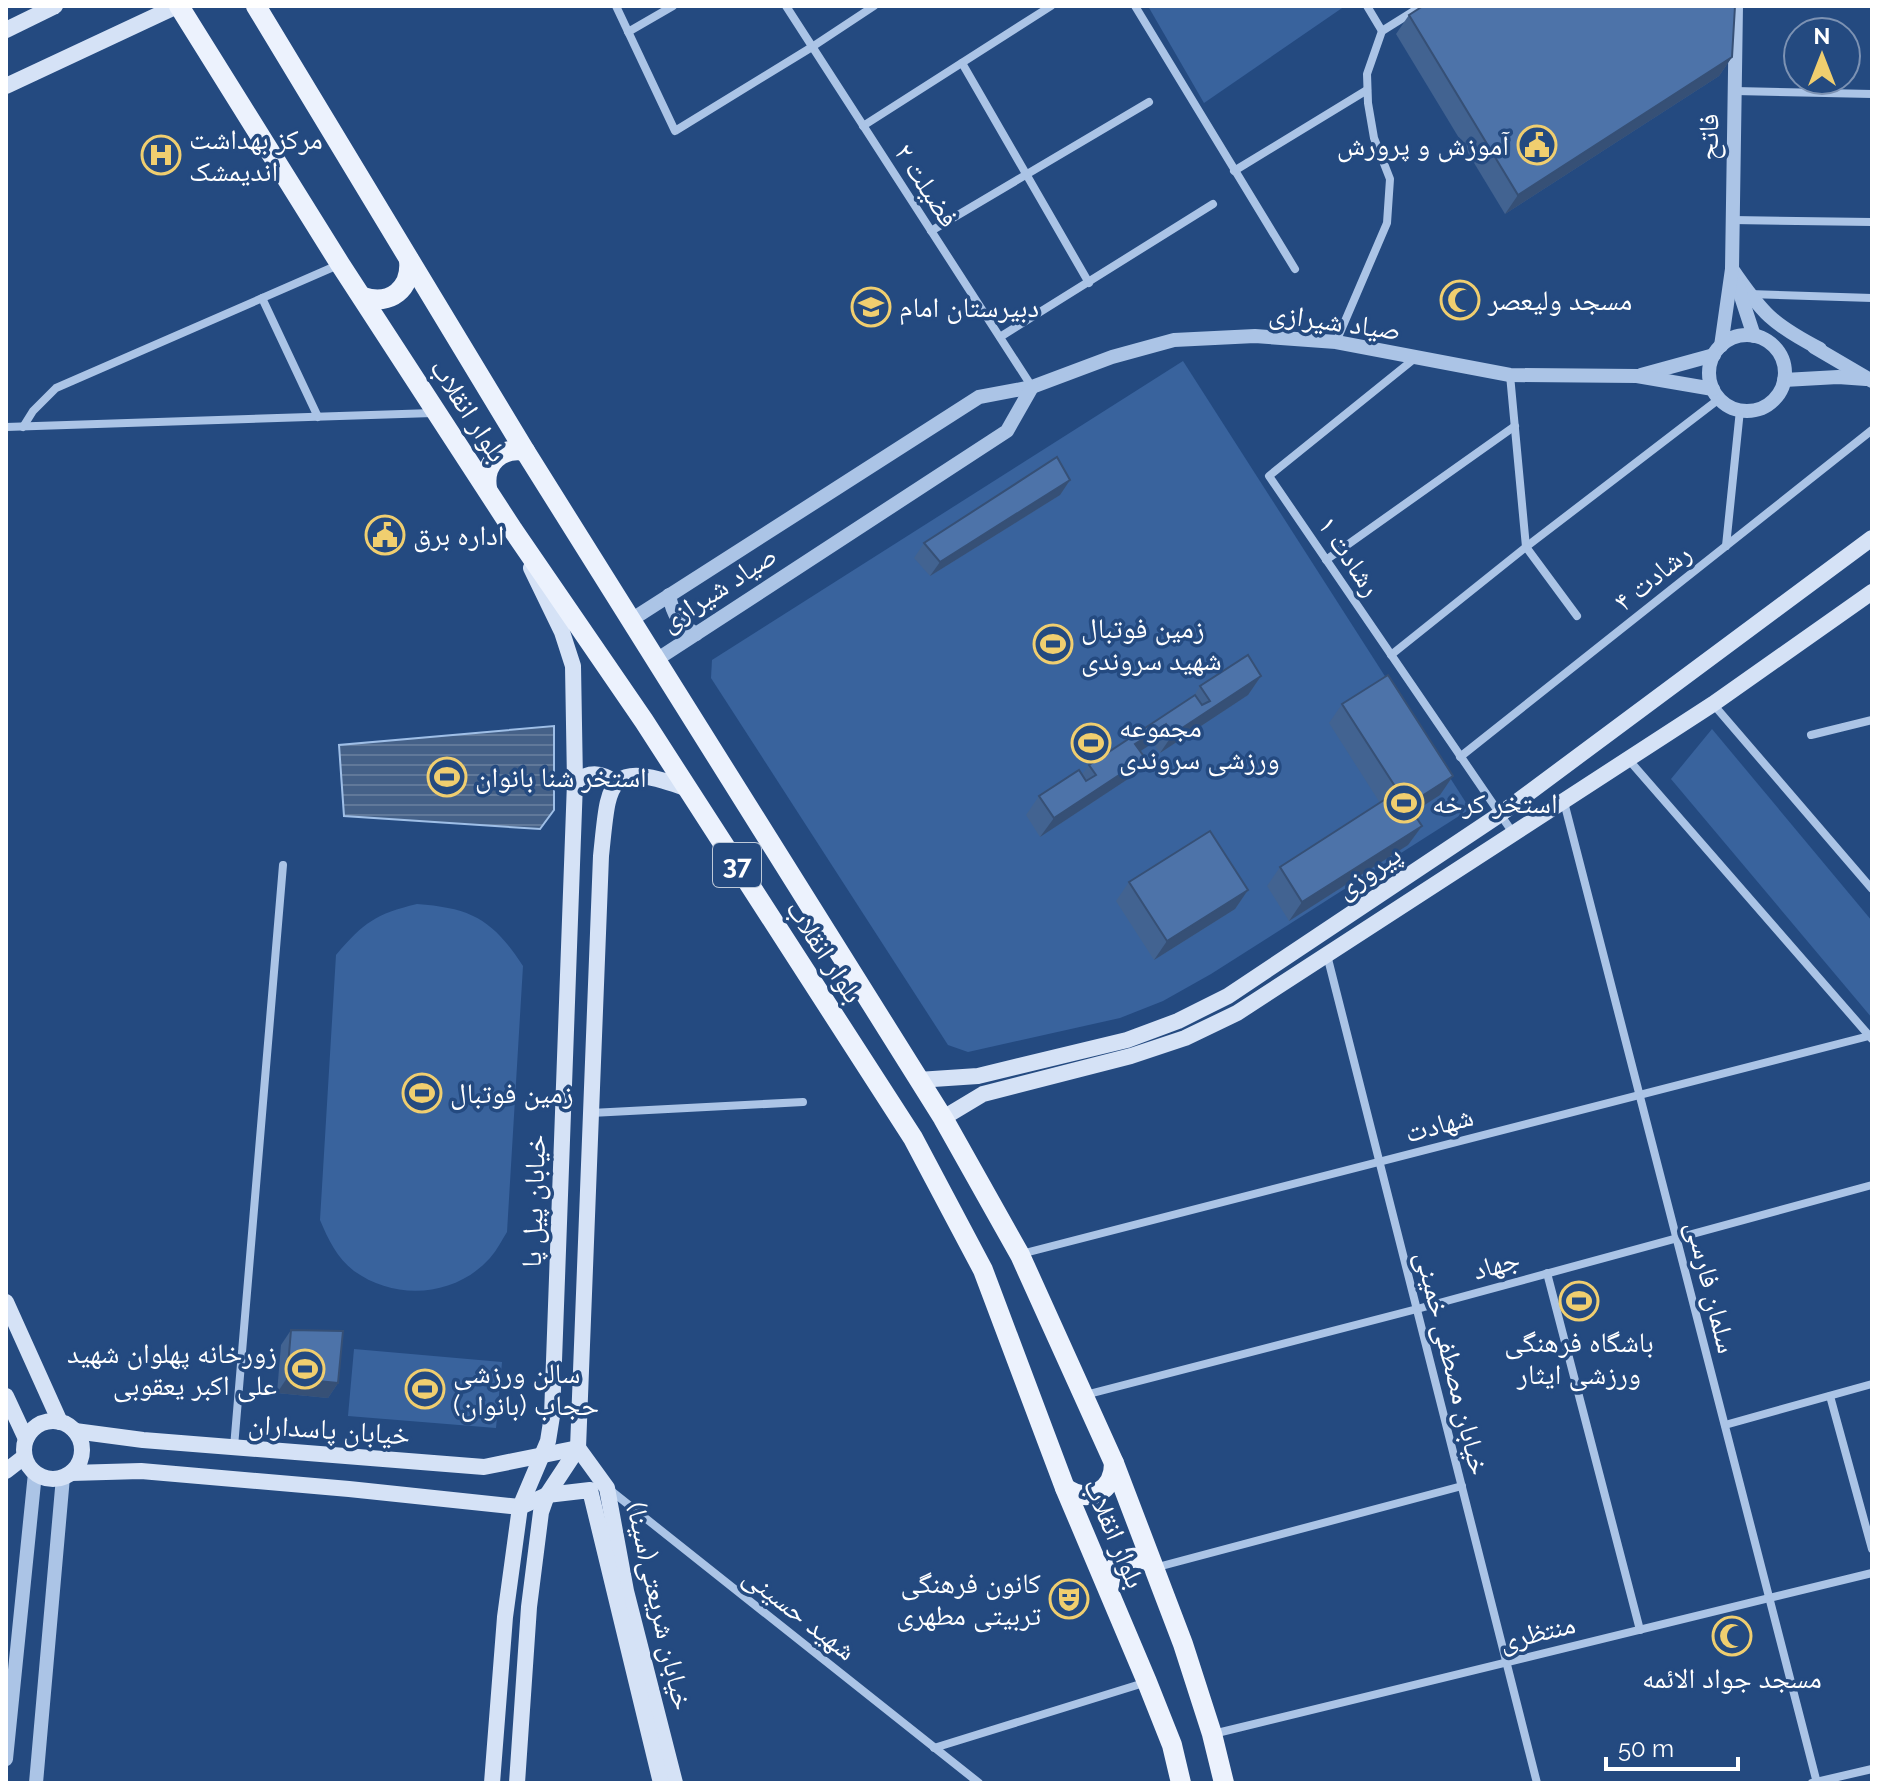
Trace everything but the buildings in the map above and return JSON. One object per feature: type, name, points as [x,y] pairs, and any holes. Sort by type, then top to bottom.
[{"type":"main road","points":[[6,30],[55,6]]},
{"type":"main road","points":[[6,86],[178,6]]},
{"type":"main road","name":"بلوار انقلاب","points":[[178,6],[340,264],[513,530],[688,789],[913,1138],[983,1270],[1065,1488],[1172,1745],[1181,1783]]},
{"type":"main road","name":"بلوار انقلاب","points":[[256,6],[525,451],[943,1118],[1020,1255],[1114,1463],[1183,1644],[1224,1783]]},
{"type":"main road","points":[[363,297],[384,300],[402,290],[410,271],[409,260]]},
{"type":"main road","points":[[487,488],[485,477],[495,458],[515,449],[525,451]]},
{"type":"main road","name":"خیابان پیل پا","points":[[492,1783],[505,1617],[520,1507],[548,1441],[552,1416],[575,782],[573,666],[562,632],[513,530]]},
{"type":"main road","name":"پیروزی","points":[[918,1080],[978,1076],[1127,1040],[1178,1021],[1228,996],[1499,815],[1872,538]]},
{"type":"main road","name":"پیروزی","points":[[943,1118],[983,1094],[1131,1056],[1185,1038],[1237,1013],[1713,704],[1872,592]]},
{"type":"main road","points":[[575,782],[591,774],[600,774],[616,783],[631,775],[655,777],[688,789]]},
{"type":"main road","name":"خیابان پیل پا","points":[[578,1448],[601,856],[608,795],[616,783]]},
{"type":"main road","points":[[6,1302],[60,1422]]},
{"type":"main road","points":[[6,1396],[26,1439]]},
{"type":"main road","points":[[60,1422],[75,1431],[80,1439],[81,1457],[67,1475],[54,1479],[35,1473],[24,1457],[30,1432],[43,1423],[60,1422]]},
{"type":"main road","name":"خیابان پاسداران","points":[[75,1431],[143,1440],[484,1467],[578,1448]]},
{"type":"main road","points":[[517,1783],[529,1607],[541,1512],[547,1495],[578,1448]]},
{"type":"main road","name":"خیابان شریعتی(سینا)","points":[[578,1448],[607,1488],[626,1591],[675,1783]]},
{"type":"main road","points":[[6,1471],[24,1457]]},
{"type":"main road","points":[[1065,1488],[1081,1496],[1099,1493],[1111,1481],[1114,1463]]},
{"type":"main road","name":"خیابان پاسداران","points":[[67,1475],[141,1471],[520,1507]]},
{"type":"main road","name":"خیابان شریعتی(سینا)","points":[[547,1495],[590,1490],[661,1783]]},
{"type":"main road","points":[[520,1507],[547,1495]]},
{"type":"main road","points":[[1109,1590],[1108,1581],[1116,1565],[1133,1557],[1152,1564]]},
{"type":"street","points":[[616,6],[675,131],[874,6]]},
{"type":"street","points":[[628,32],[673,6]]},
{"type":"street","name":"فضیلت ۲","points":[[786,6],[1032,387]]},
{"type":"street","points":[[863,126],[1051,6]]},
{"type":"street","points":[[1135,6],[1295,269]]},
{"type":"street","points":[[1367,6],[1382,31]]},
{"type":"street","points":[[1336,342],[1387,223],[1390,179],[1374,138],[1367,74],[1382,31],[1422,6]]},
{"type":"street","name":"فاتح","points":[[1732,269],[1736,6]]},
{"type":"street","points":[[962,63],[1089,283]]},
{"type":"street","points":[[1234,171],[1367,90]]},
{"type":"street","points":[[1735,91],[1872,94]]},
{"type":"street","points":[[931,231],[1149,102]]},
{"type":"street","points":[[1000,337],[1213,204]]},
{"type":"street","points":[[1732,220],[1872,222]]},
{"type":"street","points":[[23,427],[39,404],[56,388],[340,264]]},
{"type":"street","points":[[1732,269],[1766,316],[1785,331],[1871,380]]},
{"type":"street","points":[[1637,376],[1716,394],[1740,410],[1763,408],[1780,392],[1784,380],[1782,357],[1760,338],[1732,269]]},
{"type":"street","points":[[1716,394],[1710,366],[1718,350],[1732,269]]},
{"type":"street","points":[[1749,294],[1872,298]]},
{"type":"street","points":[[262,298],[318,417]]},
{"type":"street","name":"صیاد شیرازی","points":[[631,620],[979,397],[1032,387],[1112,357],[1174,340],[1255,336],[1336,342],[1510,375],[1637,376]]},
{"type":"street","points":[[1637,376],[1718,350],[1743,336],[1782,340],[1820,349]]},
{"type":"street","name":"رشادت ۱","points":[[1414,359],[1269,476],[1514,834]]},
{"type":"street","points":[[1510,375],[1526,547],[1577,616]]},
{"type":"street","points":[[1784,380],[1838,377],[1871,380]]},
{"type":"street","name":"صیاد شیرازی","points":[[656,660],[1007,431],[1032,387]]},
{"type":"street","points":[[1391,655],[1716,394]]},
{"type":"street","points":[[1726,546],[1740,410]]},
{"type":"street","points":[[6,427],[437,413]]},
{"type":"street","points":[[1326,560],[1515,426]]},
{"type":"street","name":"رشادت ۴","points":[[1460,757],[1872,430]]},
{"type":"street","points":[[669,595],[673,613],[681,625],[696,634]]},
{"type":"street","points":[[1713,704],[1872,889]]},
{"type":"street","points":[[1811,735],[1872,720]]},
{"type":"street","points":[[1628,759],[1870,1037]]},
{"type":"street","name":"سلمان فارسی","points":[[1564,801],[1815,1783]]},
{"type":"street","points":[[234,1447],[283,865]]},
{"type":"street","name":"خیابان مصطفی خمینی","points":[[1327,955],[1537,1783]]},
{"type":"street","name":"شهادت","points":[[1020,1255],[1870,1037]]},
{"type":"street","points":[[590,1113],[803,1102]]},
{"type":"street","name":"جهاد","points":[[1085,1395],[1417,1309],[1872,1185]]},
{"type":"street","points":[[1547,1273],[1640,1630]]},
{"type":"street","points":[[1725,1425],[1872,1384]]},
{"type":"street","points":[[1830,1396],[1872,1549]]},
{"type":"street","points":[[6,1759],[35,1473]]},
{"type":"street","points":[[36,1783],[67,1475]]},
{"type":"street","points":[[1152,1564],[1462,1486]]},
{"type":"street","points":[[590,1490],[607,1488]]},
{"type":"street","name":"شهید حسینی","points":[[607,1488],[979,1783]]},
{"type":"street","name":"منتظری","points":[[1212,1734],[1872,1573]]},
{"type":"street","points":[[934,1748],[1147,1682]]},
{"type":"street","points":[[1815,1783],[1872,1769]]},
{"type":"shaded area","points":[[1148,6],[1345,6],[1204,103]]},
{"type":"shaded area","name":"مجموعه ورزشی سروندی","points":[[1183,361],[1470,809],[1211,974],[1163,1001],[1120,1018],[968,1052],[948,1045],[711,678],[712,660]]},
{"type":"shaded area","name":"استخر شنا بانوان","points":[[554,726],[554,810],[540,829],[344,816],[339,745]]},
{"type":"shaded area","points":[[1712,729],[1872,921],[1872,1018],[1671,779]]},
{"type":"shaded area","name":"زمین فوتبال","points":[[417,904],[453,909],[479,919],[502,937],[523,966],[507,1232],[490,1258],[460,1281],[425,1290],[406,1290],[370,1281],[354,1271],[338,1254],[320,1220],[336,955],[372,921]]},
{"type":"shaded area","name":"سالن ورزشی حجاب (بانوان)","points":[[354,1349],[502,1362],[496,1428],[348,1416]]},
{"type":"place","name":"آموزش و پرورش","points":[[1537,145]]},
{"type":"place","name":"مرکز بهداشت اندیمشک","points":[[161,155]]},
{"type":"place","name":"مسجد ولیعصر","points":[[1460,300]]},
{"type":"place","name":"دبیرستان امام","points":[[871,307]]},
{"type":"place","name":"اداره برق","points":[[385,535]]},
{"type":"place","name":"زمین فوتبال شهید سروندی","points":[[1053,644]]},
{"type":"place","name":"مجموعه ورزشی سروندی","points":[[1091,743]]},
{"type":"place","name":"استخر شنا بانوان","points":[[447,777]]},
{"type":"place","name":"استخر کرخه","points":[[1404,803]]},
{"type":"place","name":"زمین فوتبال","points":[[422,1093]]},
{"type":"place","name":"باشگاه فرهنگی ورزشی ایثار","points":[[1579,1301]]},
{"type":"place","name":"زورخانه پهلوان شهید علی اکبر یعقوبی","points":[[305,1369]]},
{"type":"place","name":"سالن ورزشی حجاب (بانوان)","points":[[425,1389]]},
{"type":"place","name":"کانون فرهنگی تربیتی مطهری","points":[[1069,1599]]},
{"type":"place","name":"مسجد جواد الائمه","points":[[1732,1636]]}]
